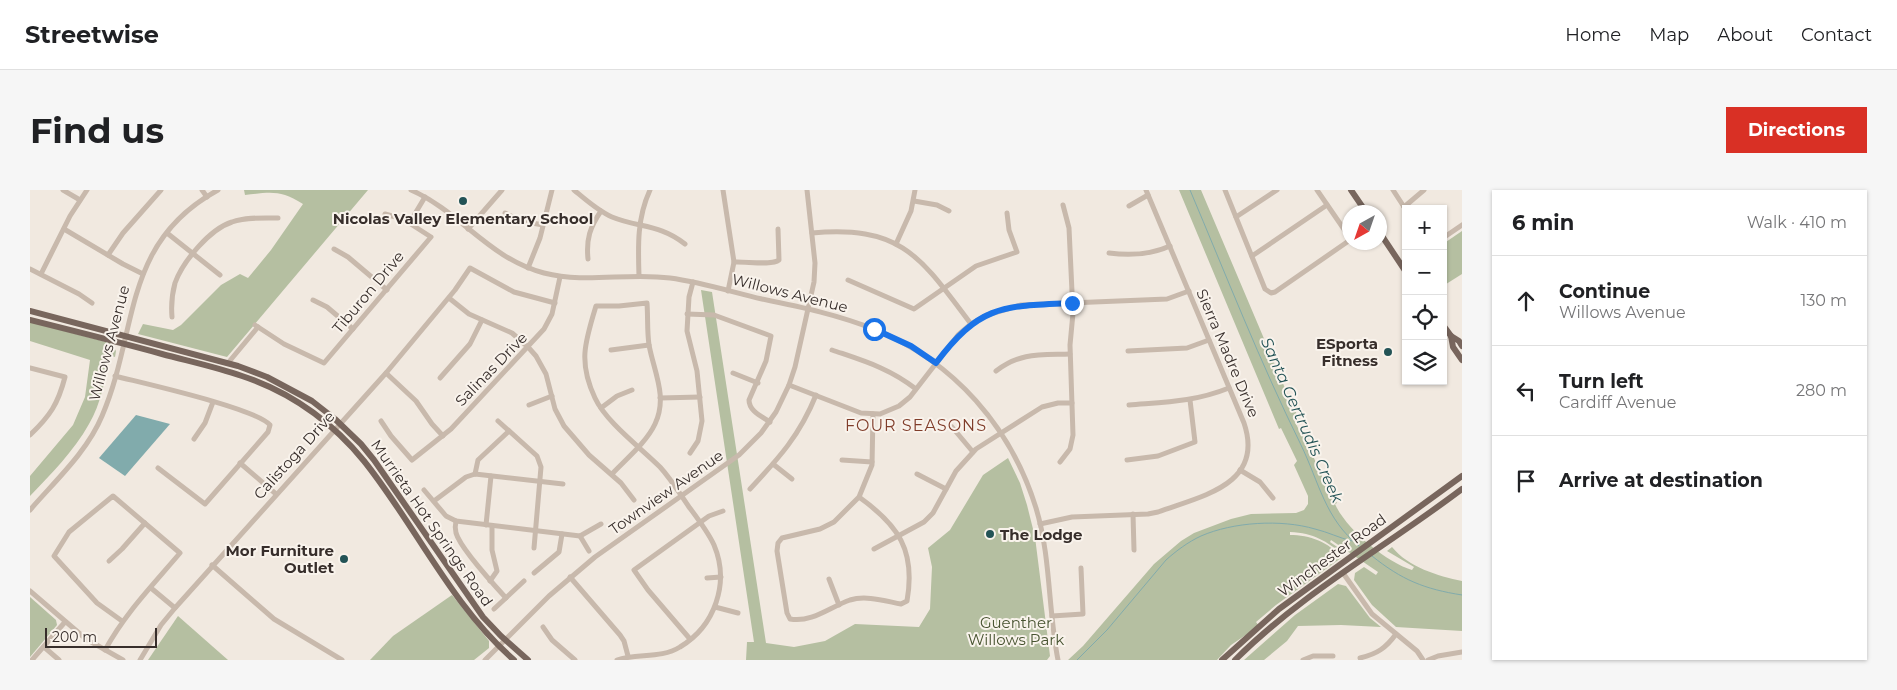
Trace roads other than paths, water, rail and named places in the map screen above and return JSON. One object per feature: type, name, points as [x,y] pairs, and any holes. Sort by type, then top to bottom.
[{"type":"main road","points":[[1351,190],[1361,205]]},
{"type":"main road","points":[[1387,243],[1402,264]]},
{"type":"main road","name":"Murrieta Hot Springs Road","points":[[30,312],[228,363],[282,384],[312,401],[340,423],[374,460],[473,603],[493,628],[528,660]]},
{"type":"main road","name":"Murrieta Hot Springs Road","points":[[30,320],[224,370],[264,384],[297,402],[334,430],[364,462],[468,611],[514,660]]},
{"type":"main road","points":[[1447,330],[1462,346]]},
{"type":"main road","points":[[1451,336],[1453,347],[1462,360]]},
{"type":"main road","name":"Winchester Road","points":[[1222,660],[1258,626],[1462,476]]},
{"type":"main road","name":"Winchester Road","points":[[1235,660],[1274,624],[1462,489]]},
{"type":"street","points":[[64,190],[80,200]]},
{"type":"street","points":[[41,274],[87,190]]},
{"type":"street","points":[[108,255],[123,233],[161,190]]},
{"type":"street","points":[[202,190],[207,197]]},
{"type":"street","name":"Willows Avenue","points":[[30,510],[78,456],[102,417],[143,274],[156,248],[186,212],[218,190]]},
{"type":"street","name":"Willows Avenue","points":[[411,190],[442,207],[496,251],[528,268],[560,277],[588,279],[639,276],[694,282],[808,309],[874,329],[911,346],[936,363],[969,392],[1002,432],[1022,470],[1040,524],[1058,660]]},
{"type":"street","points":[[468,229],[502,190]]},
{"type":"street","points":[[528,268],[543,225],[552,190]]},
{"type":"street","points":[[574,190],[600,210],[621,220],[662,230],[675,236],[684,244]]},
{"type":"street","points":[[639,276],[639,224],[650,190]]},
{"type":"street","points":[[723,190],[734,262],[728,291]]},
{"type":"street","name":"Townview Avenue","points":[[485,660],[570,577],[595,557],[740,455],[770,422],[789,385],[795,367],[815,273],[807,190]]},
{"type":"street","points":[[896,244],[914,200],[914,190]]},
{"type":"street","points":[[1225,190],[1265,289],[1268,292],[1275,292],[1342,245]]},
{"type":"street","points":[[1236,216],[1277,190]]},
{"type":"street","points":[[1317,190],[1342,227]]},
{"type":"street","points":[[1392,190],[1403,205]]},
{"type":"street","points":[[1408,205],[1424,190]]},
{"type":"street","points":[[1129,206],[1147,192]]},
{"type":"street","name":"Sierra Madre Drive","points":[[1040,524],[1072,517],[1153,513],[1219,490],[1229,483],[1240,470],[1248,452],[1247,433],[1147,192]]},
{"type":"street","points":[[385,214],[410,222],[425,197]]},
{"type":"street","points":[[914,200],[937,205],[949,211]]},
{"type":"street","points":[[1060,462],[1068,453],[1072,443],[1070,354],[1072,303],[1068,220],[1063,205]]},
{"type":"street","points":[[1252,256],[1327,205]]},
{"type":"street","points":[[588,259],[588,236],[600,210]]},
{"type":"street","points":[[505,213],[520,220],[543,225]]},
{"type":"street","points":[[848,280],[914,309],[976,266],[1017,252],[1007,213]]},
{"type":"street","points":[[172,317],[171,304],[175,283],[181,271],[213,232],[226,224],[242,219],[278,218]]},
{"type":"street","name":"Tiburon Drive","points":[[228,363],[257,326],[284,344],[324,363],[431,237],[410,222]]},
{"type":"street","points":[[1447,235],[1462,225]]},
{"type":"street","points":[[64,229],[143,274]]},
{"type":"street","points":[[734,262],[775,263],[779,260],[778,229]]},
{"type":"street","points":[[812,233],[850,231],[875,236],[896,244],[926,265],[971,324]]},
{"type":"street","points":[[167,233],[220,275]]},
{"type":"street","points":[[1109,253],[1124,255],[1149,254],[1170,246]]},
{"type":"street","points":[[334,249],[348,257],[387,290]]},
{"type":"street","name":"Calistoga Drive","points":[[140,660],[161,625],[175,608],[386,373],[449,298],[470,268],[514,292],[555,303]]},
{"type":"street","points":[[30,269],[79,294],[92,303]]},
{"type":"street","name":"Salinas Drive","points":[[381,421],[391,436],[412,460],[444,436],[544,329],[550,319],[555,303],[560,277]]},
{"type":"street","points":[[690,452],[698,441],[702,421],[696,371],[688,337],[687,314],[694,282]]},
{"type":"street","points":[[789,385],[861,412],[880,414],[899,406],[916,389],[958,335],[971,324],[988,315],[1010,307],[1167,300],[1189,291]]},
{"type":"street","points":[[449,298],[482,320],[506,329],[528,347],[544,370],[555,409],[564,426],[589,455],[612,474],[634,500]]},
{"type":"street","points":[[314,300],[353,329]]},
{"type":"street","points":[[612,474],[638,446],[655,424],[660,408],[658,376],[649,345],[648,302],[619,306],[596,306],[586,338],[584,359],[591,388],[601,408],[638,446],[661,468],[682,496],[713,543],[718,554],[721,577],[719,596],[706,624],[679,648],[665,653],[628,656],[617,660]]},
{"type":"street","points":[[687,314],[714,315],[771,336],[766,361],[749,400],[749,406],[770,422]]},
{"type":"street","points":[[440,378],[470,344],[482,320]]},
{"type":"street","points":[[1128,351],[1186,348],[1209,340]]},
{"type":"street","points":[[611,350],[649,345]]},
{"type":"street","points":[[832,350],[885,368],[900,376],[916,389]]},
{"type":"street","points":[[996,371],[1008,362],[1021,357],[1070,354]]},
{"type":"street","points":[[30,368],[65,377],[53,411],[30,435]]},
{"type":"street","points":[[386,373],[409,393],[432,424],[444,436]]},
{"type":"street","points":[[732,373],[758,383]]},
{"type":"street","points":[[115,376],[212,402],[263,419],[270,425],[268,432],[205,504],[158,468]]},
{"type":"street","points":[[1129,405],[1190,400],[1209,396],[1229,388]]},
{"type":"street","points":[[601,408],[617,396],[632,390]]},
{"type":"street","points":[[529,405],[552,396]]},
{"type":"street","points":[[750,489],[794,439],[809,413],[816,396]]},
{"type":"street","points":[[660,398],[700,397]]},
{"type":"street","points":[[1126,460],[1158,456],[1195,442],[1190,400]]},
{"type":"street","points":[[194,440],[205,423],[212,402]]},
{"type":"street","points":[[874,549],[924,522],[933,513],[956,471],[973,452],[1042,407],[1058,403],[1072,403]]},
{"type":"street","points":[[859,497],[887,519],[899,536],[906,553],[910,579],[907,601],[901,604],[864,598],[839,605],[820,615],[797,620],[790,619],[786,612],[778,542],[782,538],[820,529],[834,522],[859,497],[868,478],[872,462],[873,414]]},
{"type":"street","points":[[498,421],[537,456],[541,467],[534,548]]},
{"type":"street","points":[[952,427],[973,452]]},
{"type":"street","points":[[475,474],[478,460],[509,430]]},
{"type":"street","points":[[842,460],[872,462]]},
{"type":"street","points":[[240,463],[276,494]]},
{"type":"street","points":[[773,464],[792,479]]},
{"type":"street","points":[[1240,470],[1260,482],[1273,498]]},
{"type":"street","points":[[434,501],[466,477],[475,474],[563,484]]},
{"type":"street","points":[[917,474],[946,489]]},
{"type":"street","points":[[490,581],[497,571],[489,526],[491,476]]},
{"type":"street","points":[[424,490],[446,516],[456,521],[580,536],[601,524]]},
{"type":"street","points":[[105,650],[122,621],[180,553],[113,496],[69,532],[54,556],[97,604],[122,621]]},
{"type":"street","points":[[690,639],[648,590],[634,570],[710,516],[723,511]]},
{"type":"street","points":[[1133,514],[1134,550]]},
{"type":"street","points":[[456,521],[456,534],[490,581],[506,598]]},
{"type":"street","points":[[109,561],[145,523]]},
{"type":"street","points":[[534,573],[559,552],[562,534]]},
{"type":"street","points":[[580,536],[589,551]]},
{"type":"street","points":[[212,565],[274,619],[342,660]]},
{"type":"street","points":[[1052,616],[1083,614],[1081,568]]},
{"type":"street","points":[[1343,573],[1372,614],[1417,651],[1423,660]]},
{"type":"street","points":[[570,577],[620,635],[624,641],[628,656]]},
{"type":"street","points":[[707,578],[721,577]]},
{"type":"street","points":[[829,579],[839,605]]},
{"type":"street","points":[[494,609],[524,581]]},
{"type":"street","points":[[151,588],[175,608]]},
{"type":"street","points":[[30,591],[86,639],[123,660]]},
{"type":"street","points":[[715,607],[738,613]]},
{"type":"street","points":[[32,660],[65,622]]},
{"type":"street","points":[[543,628],[552,640],[575,660]]},
{"type":"street","points":[[1360,658],[1374,654],[1386,647],[1396,634]]},
{"type":"street","points":[[44,647],[59,660]]},
{"type":"street","points":[[1428,660],[1438,656],[1462,652]]},
{"type":"street","points":[[1303,660],[1313,656],[1333,656]]},
{"type":"water","points":[[136,415],[170,424],[125,476],[99,458]]},
{"type":"waterway","name":"Santa Gertrudis Creek","points":[[1190,190],[1257,350],[1330,512],[1347,535],[1359,546]]},
{"type":"waterway","points":[[1077,660],[1107,630],[1166,560],[1182,547],[1201,536],[1242,525],[1272,523],[1320,530],[1352,541]]},
{"type":"waterway","name":"Santa Gertrudis Creek","points":[[1372,556],[1393,571],[1414,582],[1436,590],[1462,595]]},
{"type":"place","name":"Nicolas Valley Elementary School","points":[[463,201]]},
{"type":"place","name":"ESporta Fitness","points":[[1388,352]]},
{"type":"place","name":"The Lodge","points":[[990,534]]},
{"type":"place","name":"Mor Furniture Outlet","points":[[344,559]]},
{"type":"district","name":"FOUR SEASONS","points":[[916,425]]},
{"type":"park label","name":"Guenther Willows Park","points":[[1016,630]]}]
